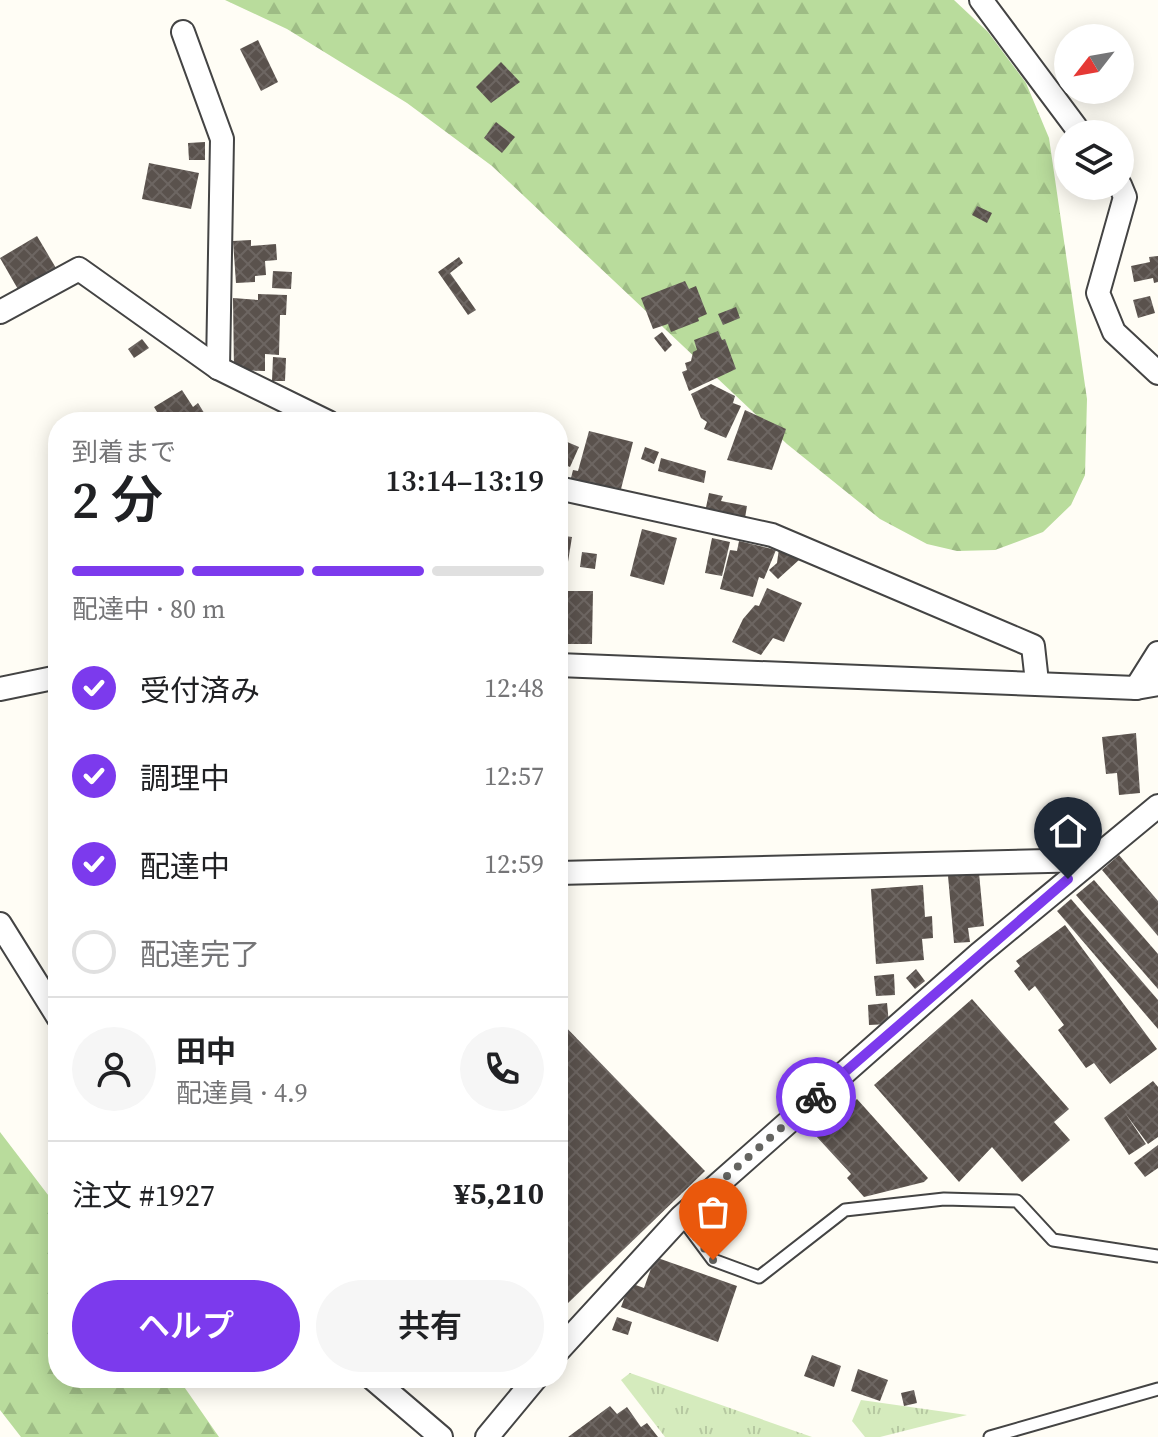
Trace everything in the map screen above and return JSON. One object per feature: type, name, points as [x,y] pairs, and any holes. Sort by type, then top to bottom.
[{"type":"street","points":[[981,0],[1071,120]]},
{"type":"street","points":[[183,32],[222,139],[218,368]]},
{"type":"street","points":[[1124,200],[1098,293],[1114,332],[1158,373]]},
{"type":"street","points":[[0,312],[79,269],[218,368],[308,412]]},
{"type":"street","points":[[568,490],[772,535],[1033,646],[1037,682]]},
{"type":"street","points":[[568,665],[1147,686],[1158,653]]},
{"type":"street","points":[[0,689],[48,679]]},
{"type":"street","points":[[568,1340],[681,1217],[1091,860],[1158,806]]},
{"type":"street","points":[[568,873],[1091,860]]},
{"type":"street","points":[[0,924],[48,1001]]},
{"type":"street","points":[[384,1388],[441,1437]]},
{"type":"street","points":[[487,1437],[528,1388]]},
{"type":"lane","points":[[681,1217],[713,1260],[759,1277],[845,1210],[944,1199],[1017,1201],[1053,1240],[1158,1256]]},
{"type":"lane","points":[[990,1437],[1158,1389]]},
{"type":"green space","points":[[225,0],[954,0],[988,32],[1026,83],[1049,138],[1054,200],[1058,200],[1087,399],[1085,475],[1071,505],[1043,532],[995,550],[957,551],[927,544],[880,519],[787,444],[492,166],[407,103],[287,29]]},
{"type":"green space","points":[[0,1132],[48,1195],[48,1388],[185,1388],[219,1437],[21,1437],[0,1410]]},
{"type":"green space","points":[[630,1373],[812,1437],[665,1437],[621,1380]]},
{"type":"green space","points":[[861,1400],[967,1415],[880,1437],[865,1437],[852,1421]]},
{"type":"building","points":[[258,40],[278,82],[261,91],[240,49]]},
{"type":"building","points":[[501,62],[520,82],[491,103],[476,87]]},
{"type":"building","points":[[496,122],[515,137],[502,153],[484,138]]},
{"type":"building","points":[[205,142],[205,160],[189,160],[188,143]]},
{"type":"building","points":[[149,163],[199,173],[191,209],[142,199]]},
{"type":"building","points":[[977,206],[992,213],[987,223],[972,215]]},
{"type":"building","points":[[37,236],[56,268],[19,291],[0,258]]},
{"type":"building","points":[[251,240],[251,246],[276,244],[277,260],[265,261],[266,275],[255,276],[255,282],[236,283],[233,241]]},
{"type":"building","points":[[1158,256],[1158,282],[1154,283],[1153,278],[1134,282],[1131,266],[1150,262],[1149,257]]},
{"type":"building","points":[[459,257],[463,263],[450,273],[476,310],[468,315],[438,272]]},
{"type":"building","points":[[273,271],[292,272],[291,289],[272,288]]},
{"type":"building","points":[[685,281],[689,289],[696,286],[707,314],[698,318],[699,321],[671,332],[668,324],[653,329],[641,298]]},
{"type":"building","points":[[258,294],[287,295],[286,315],[280,315],[279,355],[265,354],[265,371],[234,370],[233,298],[258,300]]},
{"type":"building","points":[[1150,296],[1155,313],[1138,318],[1133,300]]},
{"type":"building","points":[[736,307],[740,318],[723,325],[718,314]]},
{"type":"building","points":[[718,331],[722,340],[725,339],[736,369],[689,391],[682,372],[687,370],[685,363],[691,361],[693,352],[697,350],[694,340]]},
{"type":"building","points":[[662,332],[672,345],[665,352],[654,338]]},
{"type":"building","points":[[142,339],[149,348],[134,358],[128,349]]},
{"type":"building","points":[[273,357],[286,358],[285,381],[272,381]]},
{"type":"building","points":[[711,384],[735,396],[733,403],[741,406],[726,438],[704,429],[707,422],[701,418],[691,394]]},
{"type":"building","points":[[182,390],[193,407],[198,403],[204,412],[157,412],[154,407]]},
{"type":"building","points":[[745,410],[786,429],[772,470],[727,460]]},
{"type":"building","points":[[589,431],[633,442],[621,489],[613,487],[610,497],[569,486],[573,470],[578,471]]},
{"type":"building","points":[[568,442],[579,447],[568,466]]},
{"type":"building","points":[[645,447],[659,452],[654,464],[641,459]]},
{"type":"building","points":[[661,458],[706,471],[704,483],[658,471]]},
{"type":"building","points":[[709,493],[723,496],[721,501],[747,506],[744,524],[704,517]]},
{"type":"building","points":[[642,529],[677,538],[664,585],[630,576]]},
{"type":"building","points":[[568,536],[572,537],[568,562]]},
{"type":"building","points":[[712,538],[730,542],[722,576],[705,573]]},
{"type":"building","points":[[739,541],[776,550],[764,579],[759,577],[753,597],[720,589],[730,550],[737,551]]},
{"type":"building","points":[[779,548],[791,551],[799,560],[778,579],[769,570],[777,563]]},
{"type":"building","points":[[582,552],[597,554],[595,569],[580,567]]},
{"type":"building","points":[[767,588],[802,603],[784,642],[773,638],[761,655],[732,642],[743,619],[755,605],[759,606]]},
{"type":"building","points":[[568,591],[593,591],[592,644],[568,644]]},
{"type":"building","points":[[1136,733],[1140,793],[1119,795],[1117,773],[1106,774],[1102,737]]},
{"type":"building","points":[[1119,855],[1158,901],[1158,936],[1102,870]]},
{"type":"building","points":[[979,873],[984,926],[968,928],[970,942],[954,943],[948,876]]},
{"type":"building","points":[[1094,880],[1158,954],[1158,989],[1076,895]]},
{"type":"building","points":[[923,885],[925,917],[932,916],[933,938],[922,939],[924,960],[876,964],[871,889]]},
{"type":"building","points":[[1071,899],[1158,1000],[1158,1029],[1057,911]]},
{"type":"building","points":[[1065,925],[1157,1049],[1110,1084],[1094,1063],[1086,1068],[1058,1030],[1064,1025],[1035,986],[1029,991],[1014,971],[1020,966],[1016,961]]},
{"type":"building","points":[[916,969],[925,981],[915,989],[906,978]]},
{"type":"building","points":[[894,974],[895,995],[876,996],[874,976]]},
{"type":"building","points":[[972,999],[1069,1109],[1054,1122],[1070,1140],[1022,1182],[992,1147],[959,1182],[874,1085]]},
{"type":"building","points":[[887,1003],[889,1024],[869,1025],[868,1005]]},
{"type":"building","points":[[568,1029],[705,1171],[568,1303]]},
{"type":"building","points":[[1153,1081],[1158,1087],[1158,1137],[1148,1144],[1125,1113],[1146,1144],[1129,1155],[1104,1118]]},
{"type":"building","points":[[857,1099],[928,1178],[924,1182],[864,1197],[847,1178],[851,1174],[816,1136]]},
{"type":"building","points":[[1158,1145],[1158,1168],[1145,1177],[1134,1163]]},
{"type":"building","points":[[655,1257],[737,1286],[718,1342],[621,1307],[630,1283],[644,1288]]},
{"type":"building","points":[[617,1317],[632,1322],[628,1335],[612,1330]]},
{"type":"building","points":[[812,1355],[841,1366],[834,1387],[804,1376]]},
{"type":"building","points":[[858,1369],[888,1380],[880,1401],[851,1391]]},
{"type":"building","points":[[914,1390],[917,1403],[904,1406],[901,1393]]},
{"type":"building","points":[[610,1406],[617,1414],[627,1407],[641,1427],[647,1423],[658,1437],[568,1437]]},
{"type":"way so far","points":[[713,1260],[681,1217],[816,1097]]},
{"type":"route","points":[[816,1097],[1068,879]]}]
